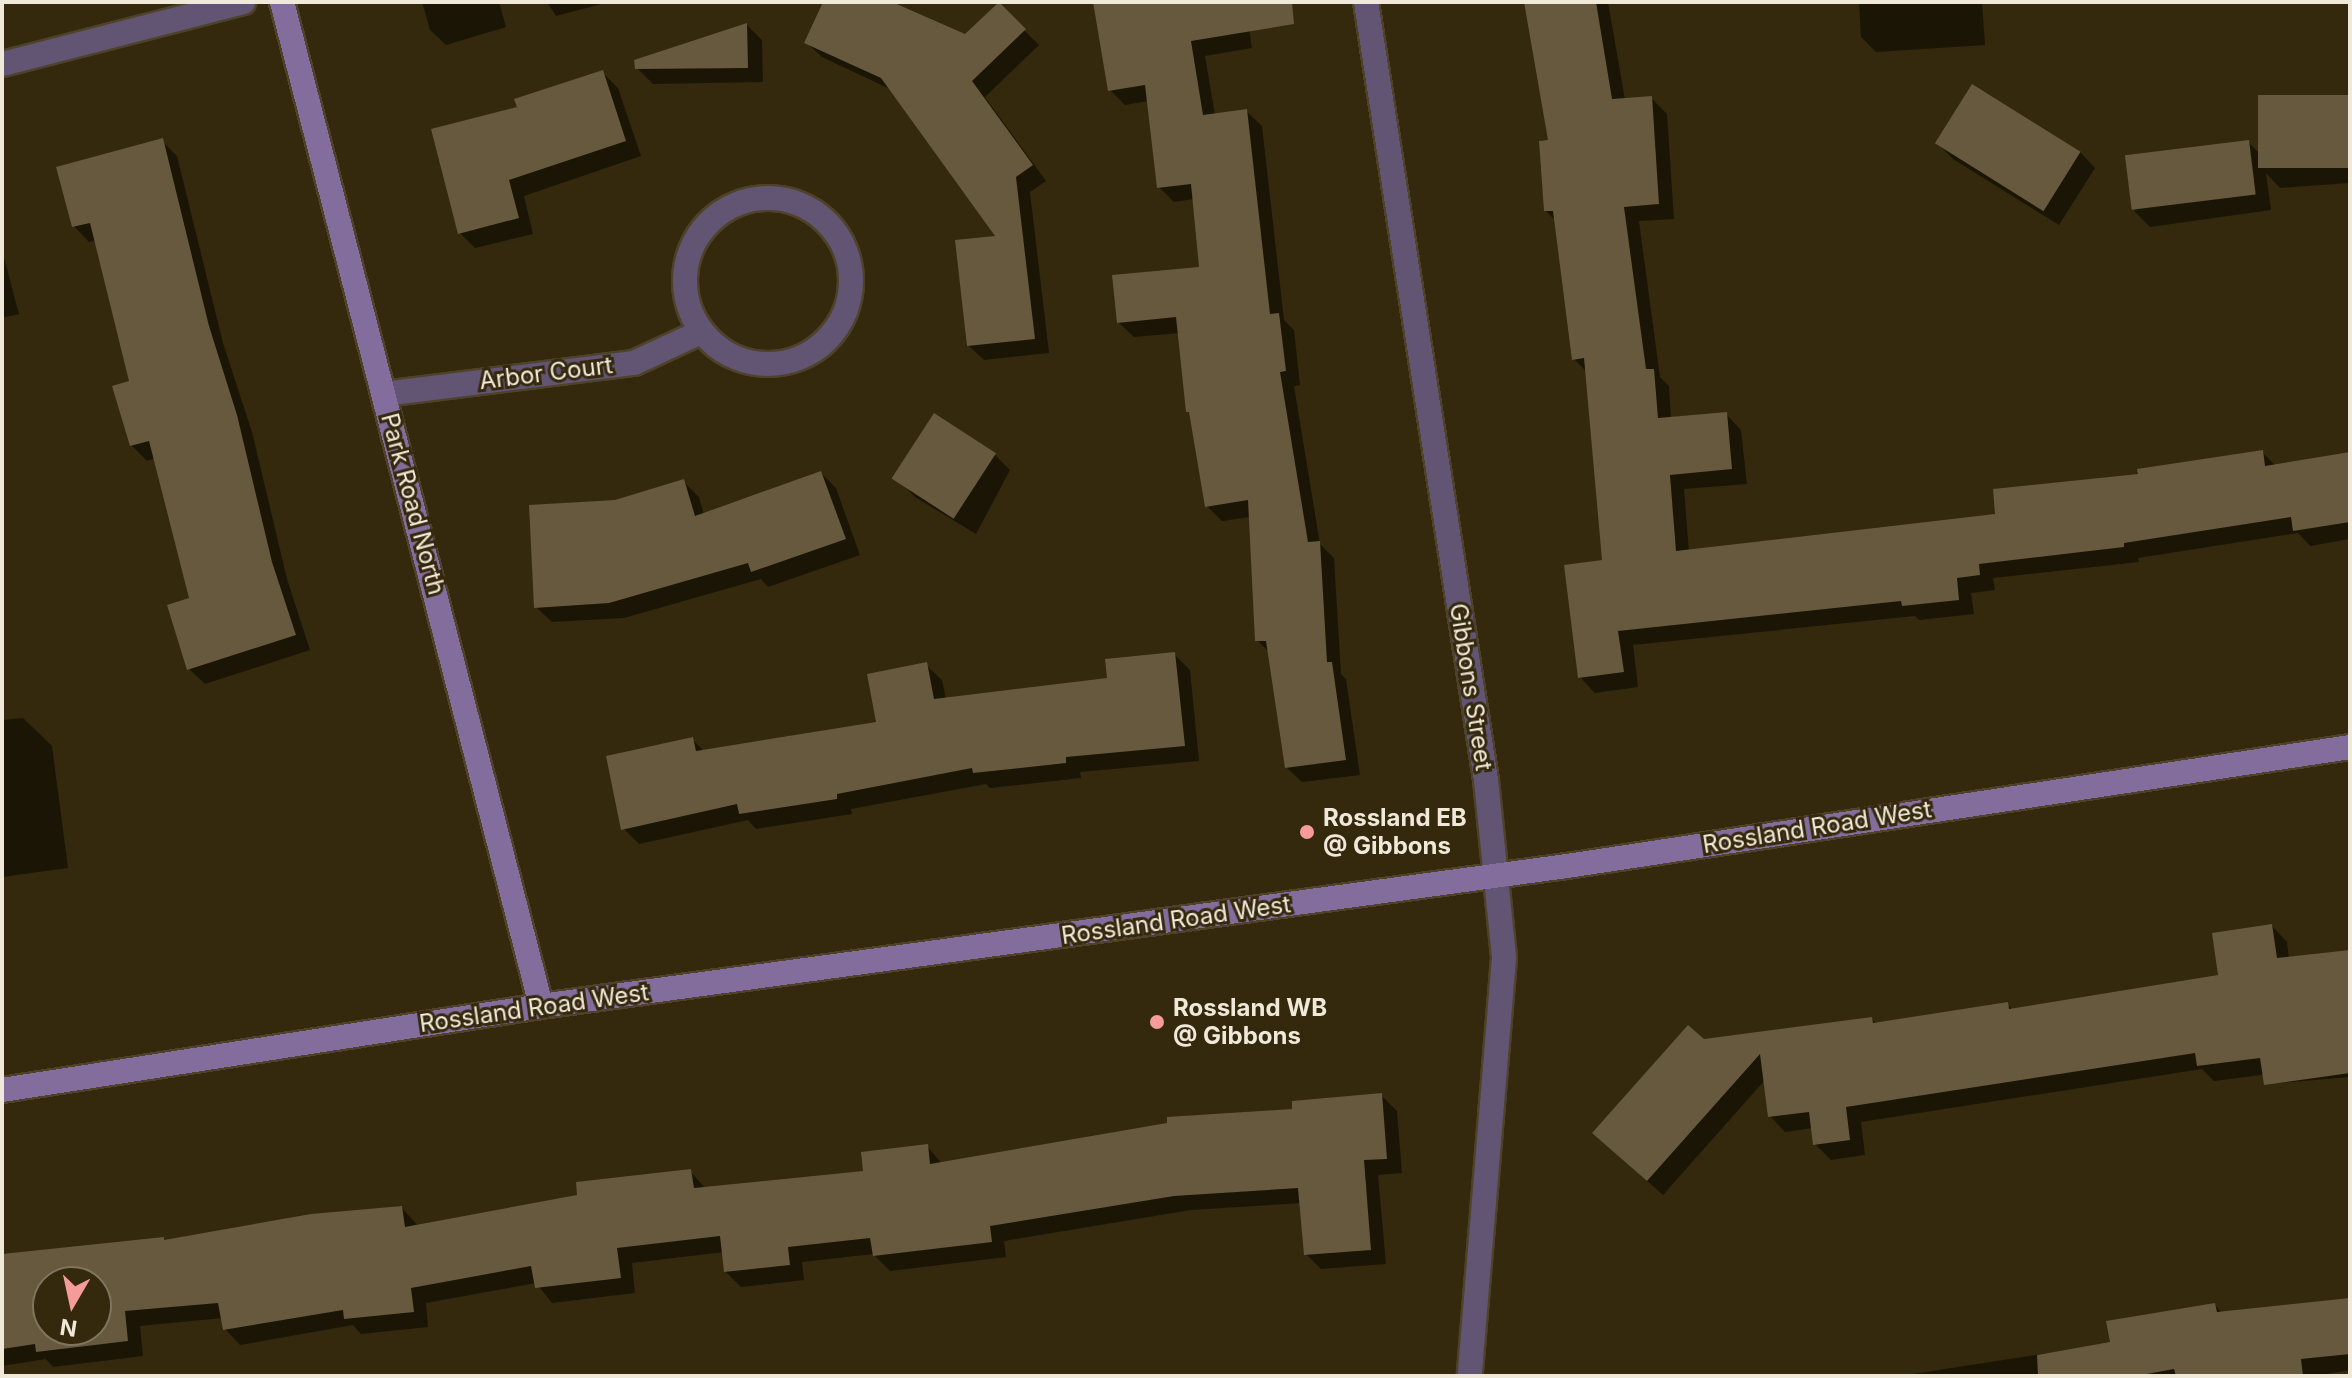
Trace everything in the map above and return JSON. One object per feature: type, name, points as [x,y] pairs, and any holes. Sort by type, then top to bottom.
[{"type":"main road","name":"Park Road North","points":[[282,2],[541,1006]]},
{"type":"main road","name":"Rossland Road West","points":[[2,1090],[541,1006],[1497,876],[2350,747]]},
{"type":"street","points":[[2,64],[243,2]]},
{"type":"street","name":"Gibbons Street","points":[[1366,2],[1486,780],[1504,958],[1470,1376]]},
{"type":"street","points":[[780,198],[807,207],[829,224],[844,248],[851,275],[843,314],[820,346],[797,359],[771,364],[745,361],[720,350],[701,332],[688,306],[684,279],[689,251],[703,227],[725,209],[752,199],[780,198]]},
{"type":"street","name":"Arbor Court","points":[[384,394],[634,363],[701,332]]},
{"type":"building","points":[[823,2],[892,2],[965,34],[999,2],[1026,29],[972,81],[1033,165],[1016,177],[1035,339],[967,346],[955,240],[995,236],[881,78],[804,43]]},
{"type":"building","points":[[1093,2],[1292,2],[1294,24],[1191,41],[1203,115],[1247,109],[1270,314],[1279,313],[1286,371],[1280,372],[1308,542],[1320,541],[1327,662],[1332,662],[1346,760],[1285,768],[1266,641],[1255,641],[1248,500],[1205,507],[1189,412],[1186,412],[1176,317],[1117,323],[1112,275],[1199,267],[1191,184],[1157,188],[1145,85],[1108,91]]},
{"type":"building","points":[[1524,2],[1596,2],[1612,99],[1652,96],[1659,204],[1624,207],[1646,369],[1654,369],[1658,418],[1727,412],[1732,469],[1670,475],[1676,551],[1995,514],[1993,489],[2138,474],[2137,469],[2263,450],[2265,466],[2350,452],[2350,522],[2293,531],[2291,517],[2124,543],[2124,547],[1979,564],[1980,575],[1957,578],[1959,600],[1902,606],[1901,601],[1618,631],[1624,672],[1578,678],[1564,565],[1602,560],[1584,358],[1572,360],[1553,211],[1544,211],[1539,141],[1548,140]]},
{"type":"building","points":[[747,23],[748,68],[635,69],[634,60]]},
{"type":"building","points":[[603,70],[626,141],[509,180],[519,218],[458,234],[431,129],[517,107],[514,99]]},
{"type":"building","points":[[1972,84],[2081,152],[2043,211],[1935,143]]},
{"type":"building","points":[[2258,95],[2350,95],[2350,168],[2258,168]]},
{"type":"building","points":[[163,138],[209,326],[237,415],[272,562],[296,635],[187,670],[167,605],[189,598],[149,441],[130,446],[112,386],[129,381],[90,223],[72,227],[56,167]]},
{"type":"building","points":[[2249,140],[2256,195],[2132,210],[2125,155]]},
{"type":"building","points":[[934,413],[996,453],[954,519],[892,478]]},
{"type":"building","points":[[821,471],[846,539],[751,572],[748,563],[609,603],[534,608],[529,505],[615,500],[684,479],[695,516]]},
{"type":"building","points":[[1175,652],[1185,746],[1066,757],[1066,763],[973,773],[972,768],[837,794],[837,799],[739,814],[737,804],[621,830],[606,756],[693,737],[696,751],[876,722],[867,674],[927,662],[934,699],[1107,678],[1105,659]]},
{"type":"building","points":[[2272,924],[2277,958],[2350,950],[2350,1073],[2264,1085],[2260,1058],[2197,1066],[2195,1053],[1846,1107],[1850,1140],[1813,1145],[1809,1112],[1768,1117],[1760,1054],[1647,1181],[1592,1133],[1688,1025],[1704,1039],[1872,1017],[1873,1023],[2008,1002],[2009,1009],[2218,975],[2212,933]]},
{"type":"building","points":[[1382,1093],[1387,1159],[1364,1160],[1371,1250],[1304,1255],[1298,1188],[1174,1196],[990,1226],[992,1242],[873,1256],[870,1238],[788,1247],[790,1265],[724,1272],[720,1236],[617,1248],[621,1278],[535,1288],[531,1266],[411,1288],[414,1312],[344,1319],[343,1310],[223,1330],[218,1303],[125,1311],[128,1341],[112,1343],[112,1266],[32,1266],[32,1344],[2,1349],[2,1254],[164,1237],[164,1240],[311,1214],[402,1206],[405,1227],[577,1195],[576,1182],[691,1169],[694,1188],[863,1171],[861,1152],[928,1144],[930,1164],[1167,1123],[1167,1117],[1292,1109],[1292,1101]]},
{"type":"building","points":[[2350,1298],[2350,1354],[2301,1359],[2303,1376],[2176,1376],[2174,1369],[2136,1376],[2038,1376],[2037,1355],[2110,1342],[2106,1321],[2215,1303],[2217,1312]]},
{"type":"building","points":[[35,1346],[86,1346],[36,1352]]},
{"type":"place","name":"Rossland EB @ Gibbons","points":[[1307,832]]},
{"type":"place","name":"Rossland WB @ Gibbons","points":[[1157,1022]]}]
